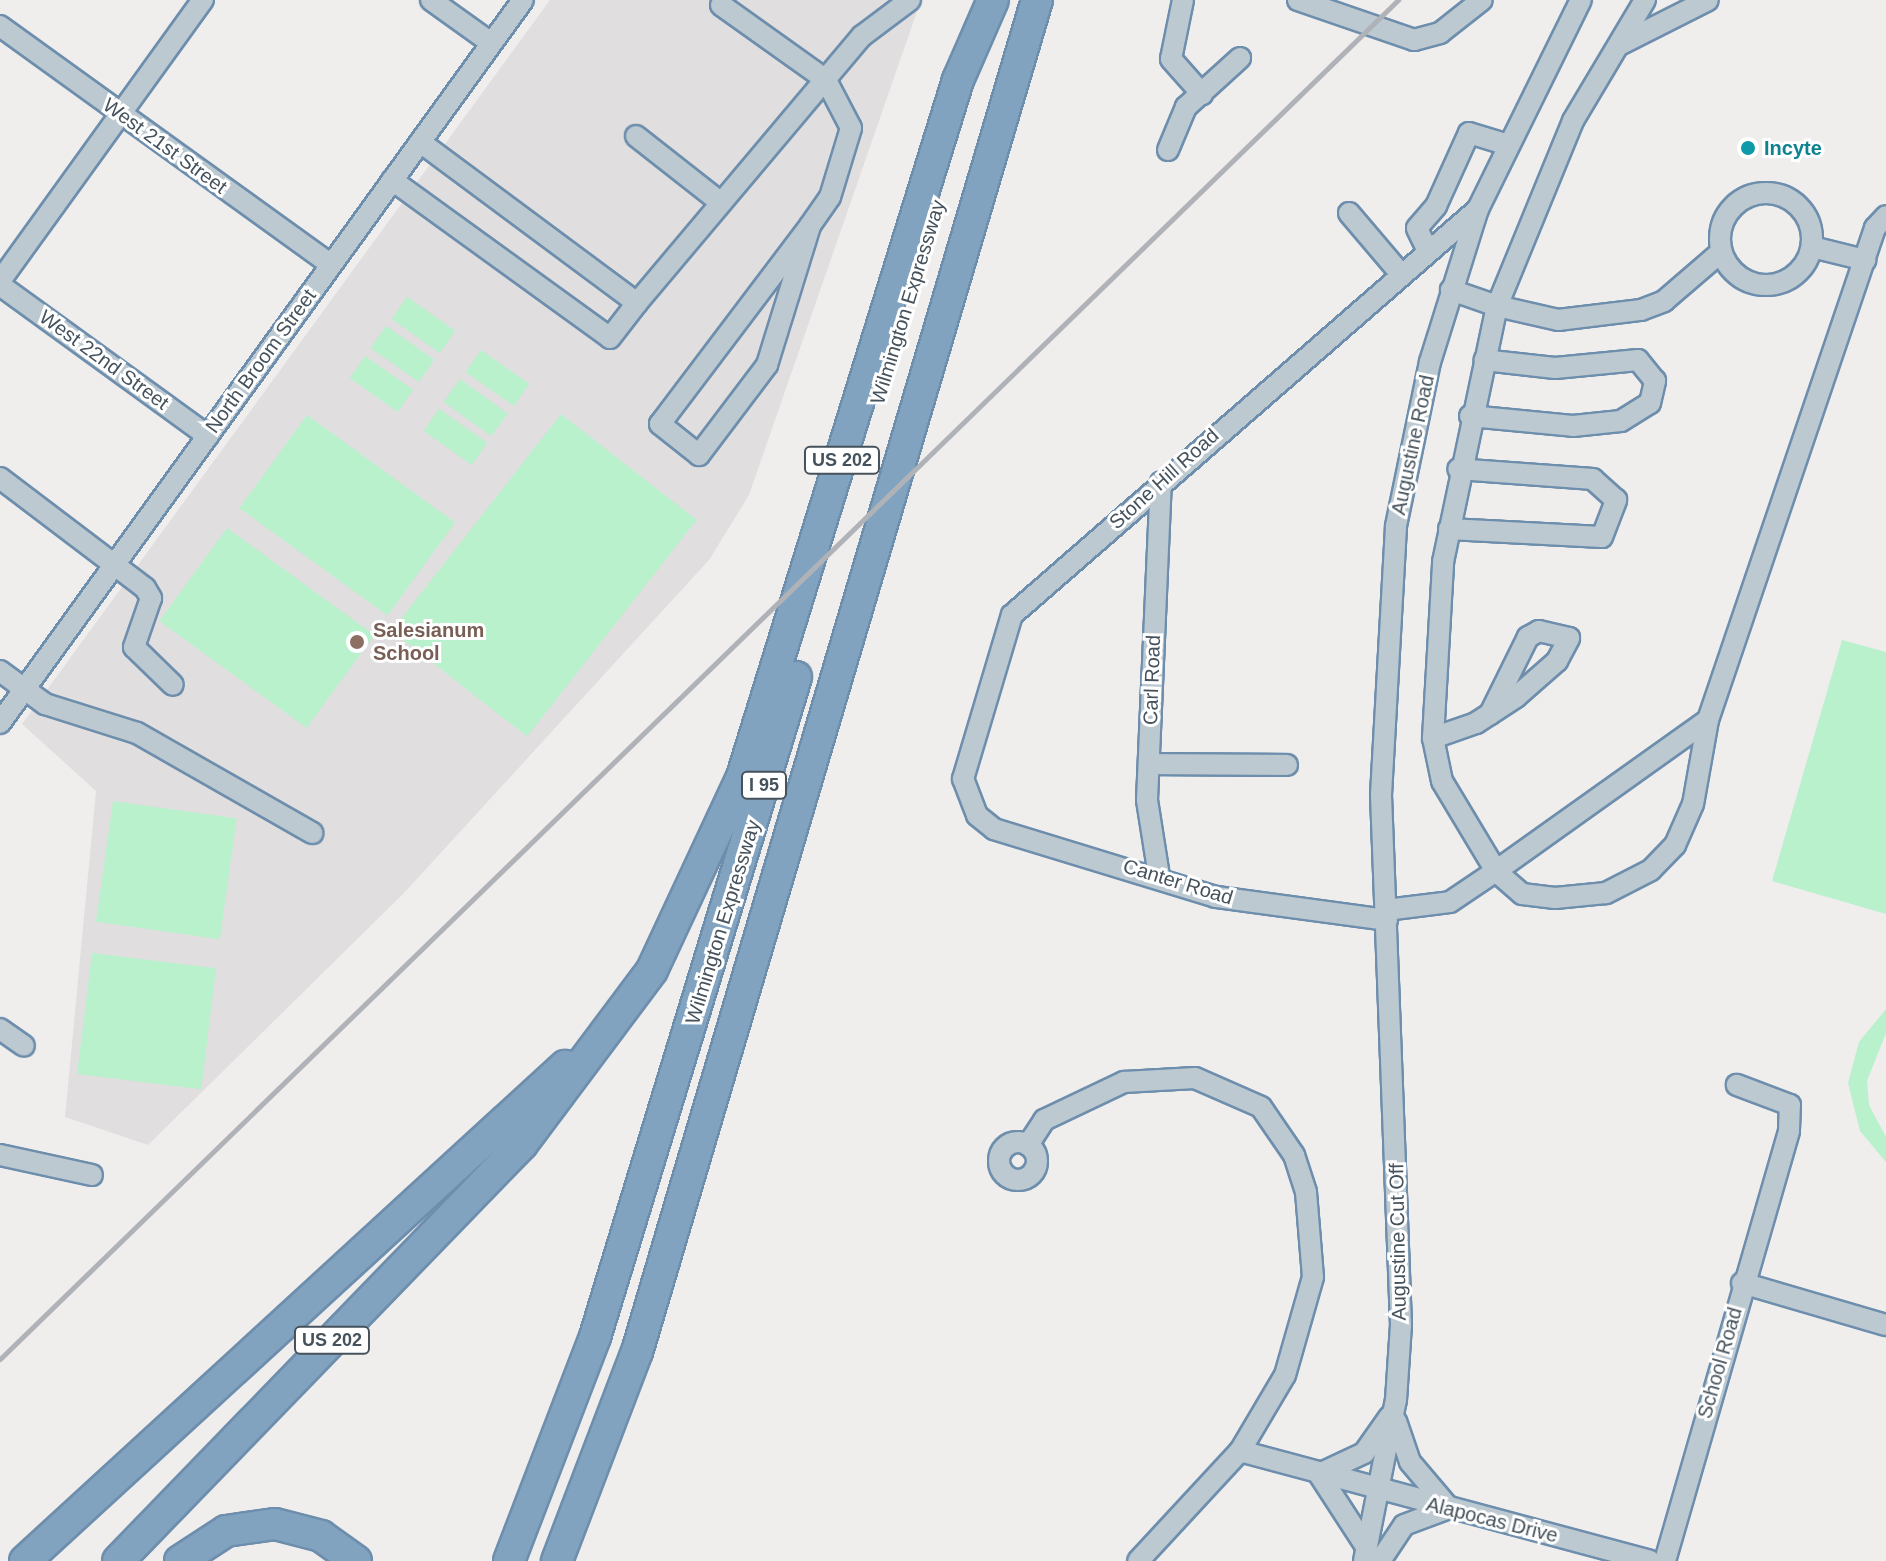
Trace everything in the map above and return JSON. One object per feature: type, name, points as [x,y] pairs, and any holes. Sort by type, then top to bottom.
[{"type":"highway","name":"US 202","points":[[118,1561],[545,1118],[617,1022],[681,916],[742,777],[958,80],[994,0]]},
{"type":"highway","name":"Wilmington Expressway","points":[[509,1561],[600,1323],[994,0]]},
{"type":"highway","name":"Wilmington Expressway","points":[[558,1560],[637,1352],[1037,0]]},
{"type":"highway","points":[[25,1561],[549,1083],[681,916]]},
{"type":"highway","points":[[180,1561],[226,1531],[275,1524],[321,1536],[356,1561]]},
{"type":"street","points":[[0,283],[203,0]]},
{"type":"street","points":[[431,0],[491,43]]},
{"type":"street","name":"North Broom Street","points":[[0,723],[523,0]]},
{"type":"street","points":[[392,180],[610,338],[862,36],[910,0]]},
{"type":"street","points":[[1183,0],[1171,59],[1202,94]]},
{"type":"street","points":[[1298,0],[1414,40],[1440,33],[1482,0]]},
{"type":"street","name":"Augustine Road","points":[[1386,915],[1381,795],[1387,601],[1407,461],[1451,290],[1478,209],[1506,144],[1581,0]]},
{"type":"street","points":[[1645,0],[1573,121],[1497,306],[1458,469],[1449,529],[1433,738],[1442,781],[1496,871],[1522,894],[1555,898],[1606,893],[1651,870],[1675,845],[1693,804],[1708,720],[1865,260],[1886,216]]},
{"type":"street","points":[[1614,49],[1708,0]]},
{"type":"street","points":[[721,5],[826,80],[851,128],[830,197],[660,424],[699,455],[767,365],[810,226]]},
{"type":"street","name":"West 21st Street","points":[[0,26],[331,265]]},
{"type":"street","points":[[1168,150],[1186,107],[1240,58]]},
{"type":"street","points":[[1428,251],[1417,228],[1436,206],[1469,133],[1506,144]]},
{"type":"street","points":[[636,136],[721,203]]},
{"type":"street","points":[[420,142],[637,303]]},
{"type":"street","points":[[1451,290],[1497,306],[1558,320],[1641,310],[1664,301],[1721,252],[1731,209],[1771,192],[1807,216],[1812,247],[1798,273],[1769,285],[1739,277],[1721,252]]},
{"type":"street","name":"Stone Hill Road","points":[[977,815],[963,779],[1012,615],[1400,273],[1478,209]]},
{"type":"street","points":[[1349,213],[1400,273]]},
{"type":"street","points":[[1812,247],[1865,260]]},
{"type":"street","name":"West 22nd Street","points":[[0,283],[208,436]]},
{"type":"street","points":[[1470,416],[1573,426],[1621,421],[1650,403],[1655,381],[1638,360],[1555,368],[1484,360]]},
{"type":"street","points":[[1449,529],[1602,537],[1616,500],[1593,479],[1458,469]]},
{"type":"street","points":[[0,478],[116,563],[151,598],[134,647],[173,685]]},
{"type":"street","name":"Carl Road","points":[[1159,876],[1149,764],[1161,482]]},
{"type":"street","points":[[0,671],[45,704],[137,733],[312,833]]},
{"type":"street","points":[[1433,738],[1490,714]]},
{"type":"street","name":"Canter Road","points":[[977,815],[994,829],[1159,876],[1216,897],[1386,915],[1450,902],[1708,720]]},
{"type":"street","points":[[1149,764],[1287,765]]},
{"type":"street","name":"Augustine Cut Off","points":[[1370,1557],[1394,1410],[1400,1239],[1386,915]]},
{"type":"street","points":[[0,1029],[24,1046]]},
{"type":"street","points":[[1028,1145],[1044,1120],[1153,1075],[1195,1078],[1261,1107],[1294,1155],[1306,1192],[1313,1277],[1285,1375],[1240,1451],[1138,1561]]},
{"type":"street","name":"School Road","points":[[1665,1561],[1777,1165],[1790,1105],[1737,1085]]},
{"type":"street","points":[[0,1155],[92,1175]]},
{"type":"street","points":[[1742,1283],[1886,1325]]},
{"type":"street","points":[[1394,1410],[1410,1462],[1449,1508],[1404,1525],[1370,1557],[1319,1474],[1364,1453],[1394,1410]]},
{"type":"street","name":"Alapocas Drive","points":[[1240,1451],[1379,1492],[1650,1561]]},
{"type":"shaded area","name":"Salesianum School","points":[[550,0],[921,0],[749,495],[709,560],[404,893],[148,1145],[65,1117],[96,791],[22,724]]},
{"type":"green space","points":[[407,297],[455,331],[440,353],[392,319]]},
{"type":"green space","points":[[386,326],[434,360],[419,382],[371,348]]},
{"type":"green space","points":[[481,350],[529,384],[514,406],[466,372]]},
{"type":"green space","points":[[365,356],[413,390],[398,412],[350,378]]},
{"type":"green space","points":[[460,379],[508,414],[491,436],[444,402]]},
{"type":"green space","points":[[439,409],[487,443],[472,465],[424,431]]},
{"type":"green space","points":[[561,414],[697,520],[527,737],[392,631]]},
{"type":"green space","points":[[307,415],[455,523],[387,616],[239,508]]},
{"type":"green space","points":[[227,528],[374,635],[307,728],[159,621]]},
{"type":"green space","points":[[1842,640],[1886,652],[1886,914],[1772,881]]},
{"type":"green space","points":[[113,801],[237,818],[220,939],[96,922]]},
{"type":"green space","points":[[92,953],[216,968],[201,1089],[77,1074]]},
{"type":"green space","points":[[1886,1009],[1886,1033],[1867,1081],[1869,1105],[1886,1137],[1886,1162],[1860,1131],[1848,1083],[1859,1042]]},
{"type":"railway","points":[[0,1359],[1398,0]]},
{"type":"place","name":"Incyte","points":[[1748,148]]},
{"type":"place","name":"Salesianum School","points":[[357,642]]}]
